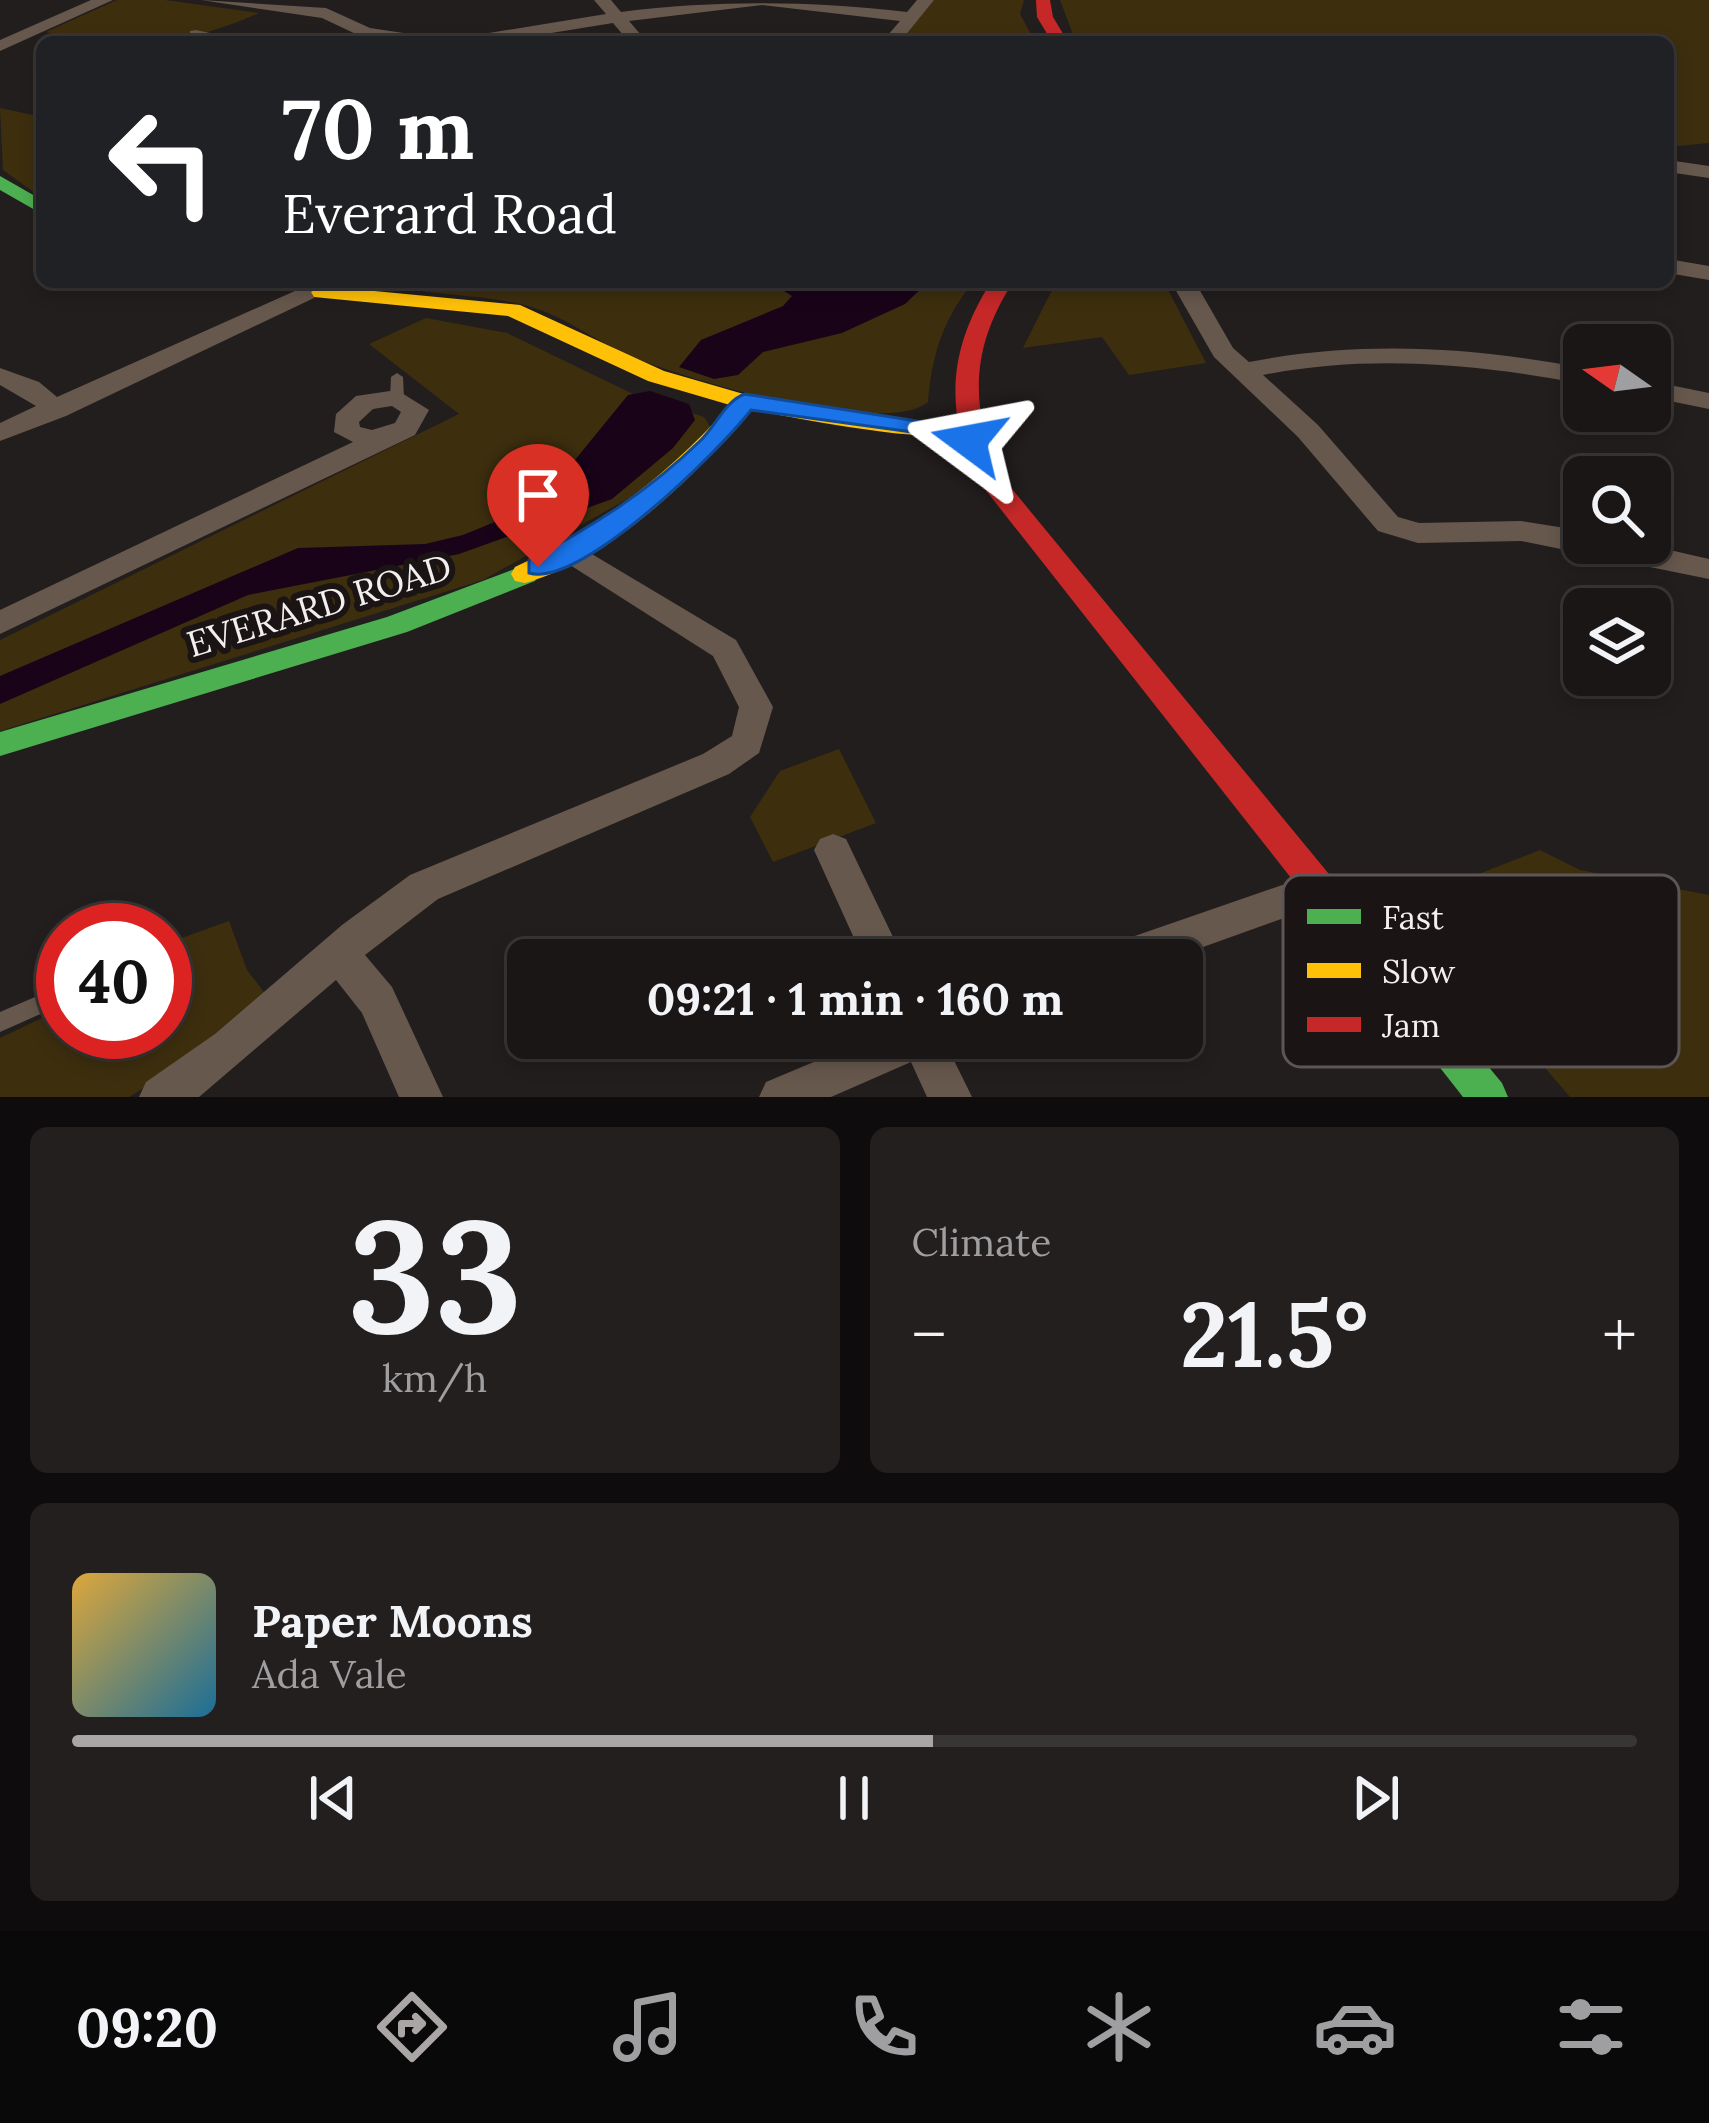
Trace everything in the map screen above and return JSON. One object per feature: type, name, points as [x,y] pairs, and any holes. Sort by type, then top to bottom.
[{"type":"street","points":[[0,46],[104,0]]},
{"type":"street","points":[[209,0],[334,14],[366,32],[392,36]]},
{"type":"street","points":[[602,0],[633,36]]},
{"type":"street","points":[[896,36],[926,0]]},
{"type":"street","points":[[1043,0],[1045,16],[1057,36]]},
{"type":"street","points":[[502,36],[653,12],[782,1],[910,17]]},
{"type":"street","points":[[26,35],[36,37]]},
{"type":"street","points":[[1674,167],[1709,172]]},
{"type":"street","points":[[1,185],[36,205]]},
{"type":"street","points":[[1674,267],[1709,273]]},
{"type":"street","points":[[0,434],[307,288]]},
{"type":"street","points":[[320,288],[512,310],[656,376],[745,401],[858,420],[974,423]]},
{"type":"street","points":[[380,288],[395,295]]},
{"type":"street","points":[[998,288],[964,346],[986,474],[1010,512],[1083,592],[1310,875]]},
{"type":"street","points":[[974,423],[988,367],[1018,288]]},
{"type":"street","points":[[1187,288],[1203,324],[1244,371],[1308,431],[1388,524],[1418,533],[1503,530],[1563,538]]},
{"type":"street","points":[[1244,371],[1291,361],[1458,356],[1563,373]]},
{"type":"street","points":[[0,376],[31,388],[58,410]]},
{"type":"street","points":[[0,623],[405,429],[416,416],[413,404],[397,388],[356,407],[346,420],[348,431],[339,452],[320,466]]},
{"type":"street","points":[[1671,393],[1709,401]]},
{"type":"street","name":"EVERARD ROAD","points":[[0,744],[151,693],[453,605],[569,551],[664,489],[714,442],[745,401]]},
{"type":"street","points":[[348,431],[363,438],[384,438]]},
{"type":"street","points":[[161,1097],[220,1057],[339,953],[424,887],[716,764],[747,743],[756,707],[725,648],[569,551]]},
{"type":"street","points":[[1671,560],[1709,569]]},
{"type":"street","points":[[833,850],[874,939]]},
{"type":"street","points":[[1168,939],[1283,891]]},
{"type":"street","points":[[339,953],[377,1000],[421,1097]]},
{"type":"street","points":[[781,1097],[871,1059]]},
{"type":"street","points":[[931,1059],[950,1097]]},
{"type":"street","points":[[1464,1067],[1488,1097]]},
{"type":"lane","points":[[0,1022],[36,1006]]},
{"type":"shaded area","points":[[117,0],[165,0],[259,13],[191,36],[59,36],[46,32]]},
{"type":"shaded area","points":[[934,0],[1024,0],[1020,14],[1032,36],[902,36]]},
{"type":"shaded area","points":[[1060,0],[1709,0],[1709,143],[1674,146],[1674,36],[1074,36]]},
{"type":"shaded area","points":[[0,108],[33,115],[36,194],[3,170]]},
{"type":"shaded area","points":[[405,288],[969,288],[941,338],[928,402],[904,411],[867,413],[775,400],[681,374],[617,350],[534,308]]},
{"type":"shaded area","points":[[779,288],[922,288],[905,304],[842,333],[763,352],[738,375],[714,379],[679,367],[701,340],[783,306],[792,296]]},
{"type":"shaded area","points":[[1053,288],[1167,288],[1206,363],[1129,375],[1102,337],[1023,348]]},
{"type":"shaded area","points":[[426,318],[507,333],[631,393],[704,417],[711,428],[647,488],[483,580],[0,731],[0,640],[459,414],[369,344]]},
{"type":"shaded area","points":[[650,391],[689,404],[695,420],[673,448],[612,499],[459,554],[248,595],[0,704],[0,676],[298,548],[425,544],[463,535],[517,513],[548,493],[628,395]]},
{"type":"shaded area","points":[[839,749],[876,823],[773,862],[750,817],[780,771]]},
{"type":"shaded area","points":[[1540,850],[1580,870],[1606,875],[1476,875]]},
{"type":"shaded area","points":[[1679,889],[1709,895],[1709,1097],[1570,1097],[1544,1067],[1679,1067]]},
{"type":"shaded area","points":[[229,921],[247,970],[267,996],[192,1058],[192,934]]},
{"type":"shaded area","points":[[36,1021],[36,1059],[190,1059],[129,1097],[0,1097],[0,1038]]},
{"type":"traffic: fast","points":[[0,182],[36,204]]},
{"type":"traffic: fast","points":[[0,744],[397,624],[525,574]]},
{"type":"traffic: fast","points":[[1464,1067],[1488,1097]]},
{"type":"traffic: slow","points":[[322,292],[512,310],[656,376],[745,402],[936,431],[992,423]]},
{"type":"traffic: slow","points":[[525,574],[588,541],[645,502],[697,456],[745,402]]},
{"type":"traffic: jam","points":[[1043,0],[1045,17],[1056,36]]},
{"type":"traffic: jam","points":[[998,288],[975,329],[964,375],[968,423],[986,474],[1309,875]]},
{"type":"route","points":[[538,567],[601,533],[664,489],[714,442],[745,401],[936,431],[967,431],[969,441]]}]
